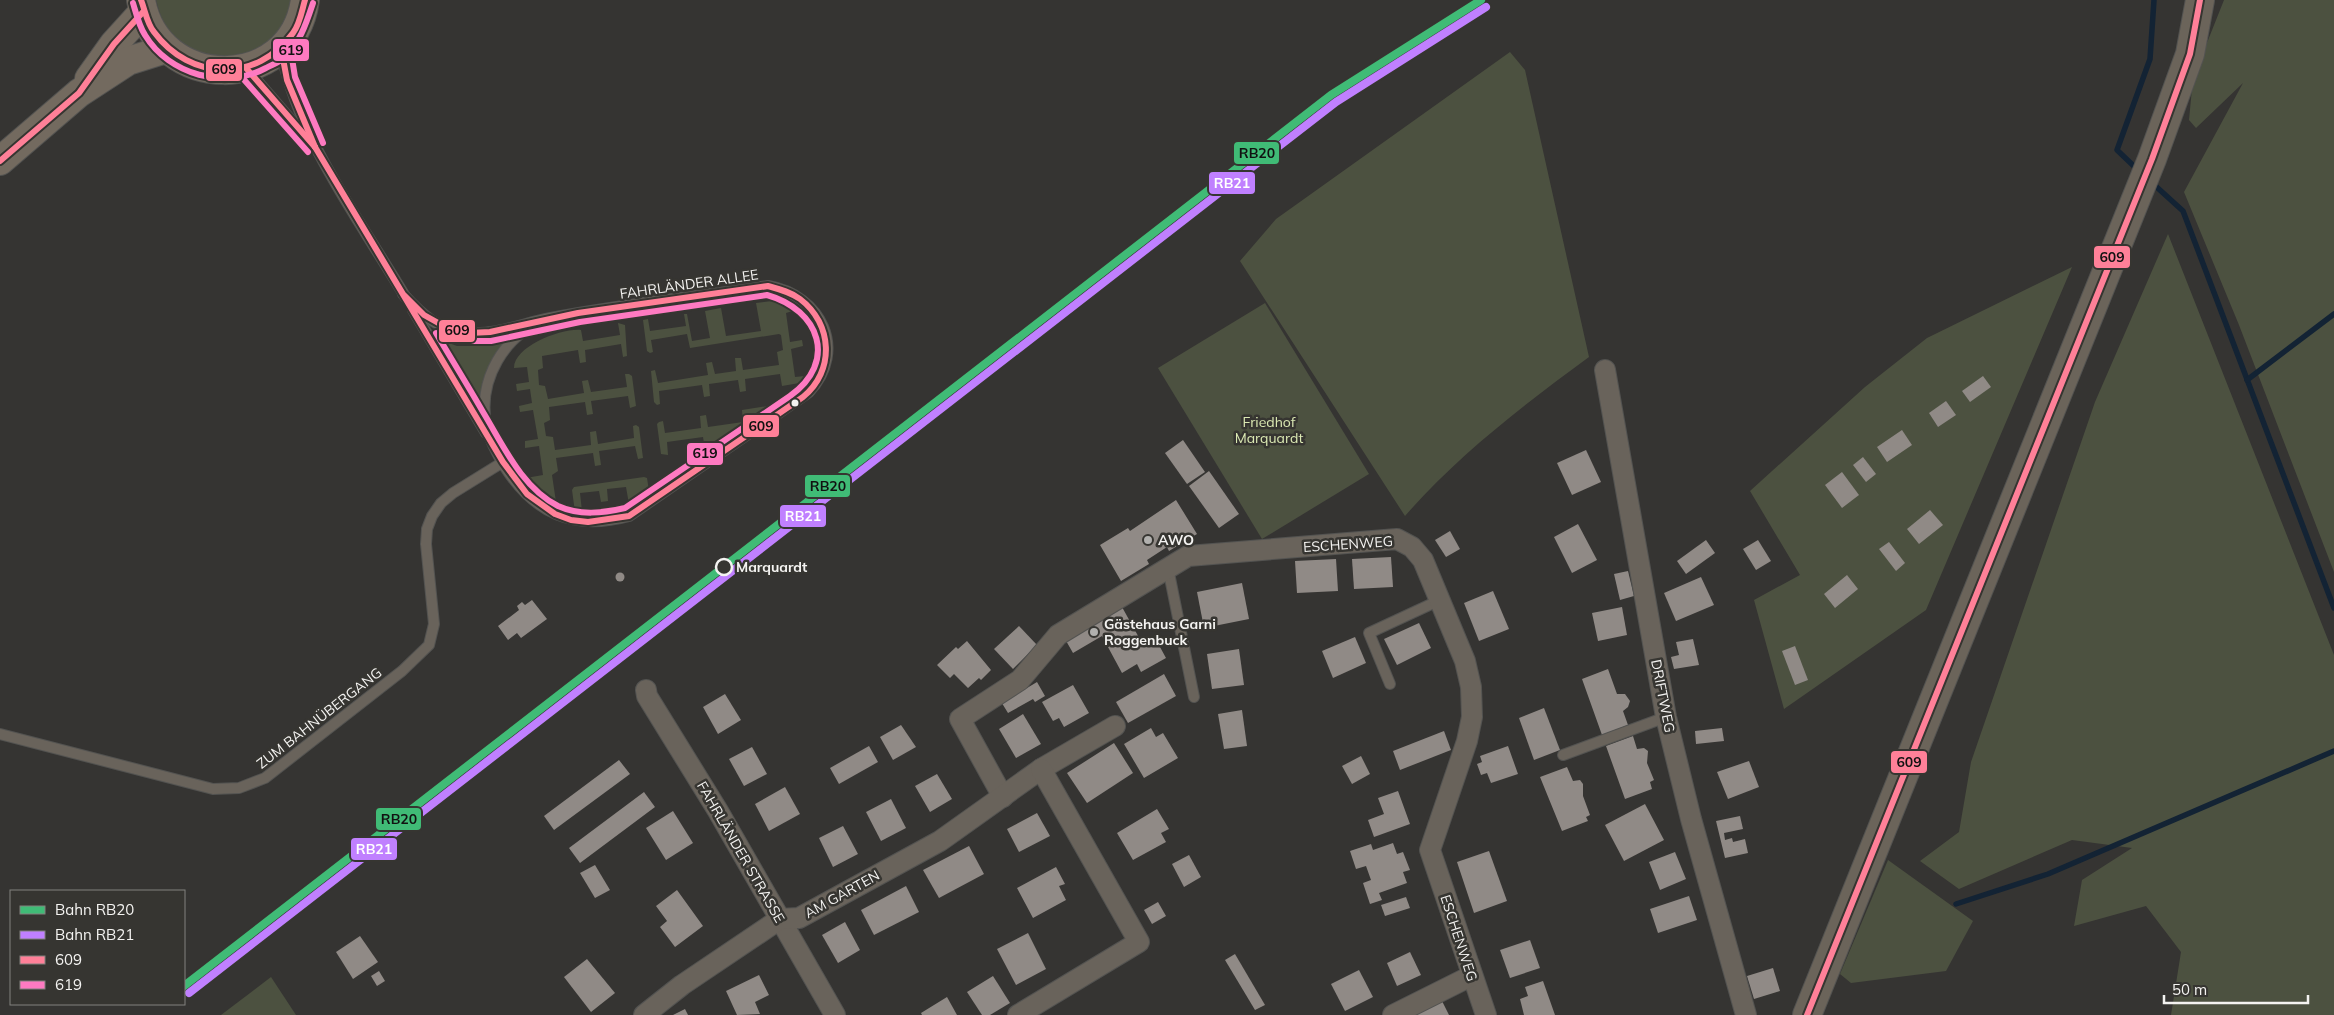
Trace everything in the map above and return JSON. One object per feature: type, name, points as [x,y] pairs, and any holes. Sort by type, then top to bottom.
[{"type":"main road","points":[[142,6],[152,32],[166,49],[184,62],[204,69],[225,72],[246,68],[265,60],[281,48],[295,31],[304,11],[305,0]]},
{"type":"main road","points":[[79,93],[142,6]]},
{"type":"main road","points":[[0,161],[79,93],[128,61],[166,49]]},
{"type":"street","points":[[1807,1015],[2147,171],[2190,54],[2200,0]]},
{"type":"street","name":"DRIFTWEG","points":[[1605,370],[1666,717],[1691,819],[1746,1015]]},
{"type":"street","name":"ESCHENWEG","points":[[1003,797],[960,719],[1020,680],[1058,636],[1188,556],[1397,539],[1412,547],[1423,560],[1465,661],[1470,687],[1472,717],[1467,740],[1430,850],[1471,976],[1486,1015]]},
{"type":"street","name":"FAHRLÄNDER STRASSE","points":[[646,690],[646,696],[718,810],[835,1015]]},
{"type":"street","name":"AM GARTEN","points":[[644,1015],[682,986],[780,919],[799,918],[940,841],[1041,769],[1115,726]]},
{"type":"street","points":[[1018,1015],[1139,942],[1041,769]]},
{"type":"street","points":[[1393,1015],[1471,976]]},
{"type":"lane","name":"FAHRLÄNDER ALLEE","points":[[281,48],[287,80],[315,147],[503,462],[525,494],[550,512],[580,522],[596,522],[629,516],[809,392],[821,375],[825,363],[826,338],[822,324],[806,302],[782,288],[768,286],[551,318],[488,332],[468,333],[433,323],[404,294]]},
{"type":"lane","name":"FAHRLÄNDER ALLEE","points":[[246,68],[315,147]]},
{"type":"lane","name":"FAHRLÄNDER ALLEE","points":[[503,462],[490,439],[485,418],[485,396],[490,375],[500,356],[514,339],[531,326],[551,318]]},
{"type":"lane","name":"ZUM BAHNÜBERGANG","points":[[0,734],[214,789],[239,788],[265,778],[402,671],[428,646],[434,624],[426,544],[427,530],[432,516],[441,503],[453,493],[503,462]]},
{"type":"lane","points":[[1168,568],[1194,697]]},
{"type":"lane","points":[[1390,684],[1370,633],[1440,600]]},
{"type":"lane","points":[[1563,755],[1666,717]]},
{"type":"green space","points":[[156,0],[293,0],[288,15],[280,29],[262,47],[249,53],[220,57],[192,50],[180,42],[165,24]]},
{"type":"green space","points":[[2224,0],[2334,0],[2334,572],[2239,325],[2184,192],[2243,83],[2196,128],[2189,120],[2193,78]]},
{"type":"green space","points":[[1510,52],[1525,70],[1589,357],[1493,431],[1447,472],[1405,516],[1240,261],[1276,219]]},
{"type":"green space","points":[[2168,234],[2334,655],[2334,1015],[2171,1015],[2181,952],[2146,906],[2074,926],[2082,880],[2132,848],[2072,840],[1959,889],[1920,861],[1959,832],[1971,762],[2095,402]]},
{"type":"green space","points":[[2072,267],[1926,610],[1784,709],[1754,600],[1800,575],[1750,491],[1865,387],[1927,338]]},
{"type":"green space","points":[[780,300],[790,302],[802,308],[786,313],[790,342],[802,340],[803,346],[791,349],[795,377],[815,375],[811,381],[782,386],[780,374],[745,379],[746,391],[740,392],[738,380],[709,384],[710,396],[704,397],[702,385],[659,391],[660,404],[657,405],[654,402],[651,371],[655,370],[658,383],[708,375],[706,363],[712,362],[715,374],[736,371],[735,358],[741,358],[743,370],[779,365],[777,352],[783,350],[781,335],[690,348],[687,334],[651,340],[653,352],[650,353],[647,351],[643,320],[648,319],[650,331],[686,326],[684,314],[687,314],[692,341],[710,338],[705,311],[721,308],[726,336],[761,331],[756,303]]},
{"type":"green space","name":"Friedhof Marquardt","points":[[1265,303],[1369,474],[1262,539],[1158,368]]},
{"type":"green space","points":[[618,323],[625,325],[627,356],[623,357],[621,344],[585,350],[586,362],[580,363],[578,350],[542,356],[543,368],[538,370],[539,385],[545,386],[548,399],[584,393],[582,381],[588,380],[591,392],[627,387],[625,374],[629,374],[632,376],[636,406],[630,408],[628,396],[591,401],[593,414],[587,415],[585,402],[549,407],[550,420],[544,423],[546,436],[553,437],[555,450],[591,445],[590,432],[596,431],[598,444],[634,438],[633,426],[636,425],[639,427],[643,458],[638,459],[635,446],[599,451],[601,465],[595,466],[593,453],[556,458],[558,471],[552,475],[556,502],[554,506],[535,493],[526,478],[543,475],[539,446],[525,448],[525,441],[538,439],[533,410],[520,412],[519,406],[532,403],[530,389],[517,391],[516,384],[529,382],[527,367],[514,368],[516,360],[522,352],[540,340],[563,332],[581,330],[583,341],[620,335]]},
{"type":"green space","points":[[442,338],[476,342],[507,340],[486,376],[479,399]]},
{"type":"green space","points":[[768,406],[770,410],[714,448],[705,449],[703,437],[667,442],[668,455],[661,454],[657,424],[659,422],[663,421],[665,433],[701,428],[700,416],[706,415],[708,427],[743,422],[742,410]]},
{"type":"green space","points":[[647,478],[649,491],[629,504],[626,487],[607,489],[608,501],[601,502],[599,491],[580,493],[582,511],[579,514],[575,512],[572,490],[574,487]]},
{"type":"green space","points":[[1888,860],[1973,921],[1946,971],[1851,983],[1840,974]]},
{"type":"green space","points":[[271,977],[296,1015],[221,1015]]},
{"type":"building","points":[[1983,376],[1991,387],[1970,402],[1962,391]]},
{"type":"building","points":[[1946,401],[1956,415],[1938,427],[1929,413]]},
{"type":"building","points":[[1902,430],[1912,445],[1887,462],[1877,447]]},
{"type":"building","points":[[1183,440],[1205,472],[1187,484],[1165,453]]},
{"type":"building","points":[[1586,450],[1601,482],[1572,495],[1557,463]]},
{"type":"building","points":[[1863,457],[1876,474],[1866,482],[1853,465]]},
{"type":"building","points":[[1209,471],[1239,514],[1219,528],[1189,486]]},
{"type":"building","points":[[1842,472],[1859,495],[1842,508],[1825,485]]},
{"type":"building","name":"AWO","points":[[1176,500],[1197,534],[1169,551],[1167,547],[1147,560],[1149,564],[1121,581],[1100,545],[1128,528],[1130,531]]},
{"type":"building","points":[[1930,510],[1943,525],[1919,544],[1907,529]]},
{"type":"building","points":[[1578,524],[1597,560],[1572,573],[1554,537]]},
{"type":"building","points":[[1450,531],[1460,549],[1446,557],[1435,540]]},
{"type":"building","points":[[1706,540],[1715,553],[1686,574],[1677,561]]},
{"type":"building","points":[[1758,540],[1771,561],[1756,570],[1743,549]]},
{"type":"building","points":[[1889,542],[1905,563],[1896,571],[1879,549]]},
{"type":"building","points":[[1391,557],[1393,587],[1354,589],[1352,559]]},
{"type":"building","points":[[1336,559],[1338,591],[1297,593],[1295,561]]},
{"type":"building","points":[[1628,571],[1634,596],[1620,600],[1614,574]]},
{"type":"building","points":[[620,572],[625,577],[620,582],[615,577]]},
{"type":"building","points":[[1847,575],[1858,589],[1835,608],[1824,594]]},
{"type":"building","points":[[1701,577],[1714,605],[1676,621],[1664,593]]},
{"type":"building","points":[[1242,583],[1249,619],[1204,628],[1197,592]]},
{"type":"building","points":[[1493,591],[1509,629],[1479,641],[1464,603]]},
{"type":"building","points":[[532,600],[547,619],[521,638],[517,633],[508,640],[498,626],[519,610],[517,606],[522,602],[525,605]]},
{"type":"building","points":[[1122,607],[1142,643],[1154,636],[1166,658],[1141,672],[1137,664],[1122,673],[1102,636],[1073,653],[1065,639]]},
{"type":"building","points":[[1622,607],[1627,635],[1598,641],[1592,613]]},
{"type":"building","points":[[1419,623],[1431,648],[1397,665],[1384,639]]},
{"type":"building","points":[[1019,626],[1037,645],[1013,669],[994,649]]},
{"type":"building","points":[[1355,637],[1366,663],[1333,678],[1322,651]]},
{"type":"building","points":[[1693,639],[1699,665],[1674,669],[1671,657],[1679,655],[1676,642]]},
{"type":"building","points":[[967,641],[991,670],[981,680],[979,678],[968,688],[954,674],[950,678],[937,665],[956,647],[958,649]]},
{"type":"building","points":[[1795,646],[1808,680],[1795,685],[1782,651]]},
{"type":"building","points":[[1239,649],[1244,685],[1212,689],[1207,654]]},
{"type":"building","points":[[1608,669],[1617,694],[1625,694],[1630,701],[1628,707],[1623,711],[1628,725],[1602,735],[1582,679]]},
{"type":"building","points":[[1164,674],[1176,696],[1128,723],[1116,702]]},
{"type":"building","points":[[1037,682],[1045,696],[1035,702],[1033,699],[1008,713],[1000,700],[1025,685],[1027,688]]},
{"type":"building","points":[[1073,685],[1089,713],[1064,727],[1059,718],[1053,721],[1042,702]]},
{"type":"building","points":[[725,694],[741,720],[718,734],[703,707]]},
{"type":"building","points":[[1544,708],[1560,750],[1534,760],[1519,718]]},
{"type":"building","points":[[1242,710],[1247,746],[1224,749],[1218,714]]},
{"type":"building","points":[[1023,714],[1041,744],[1016,758],[999,729]]},
{"type":"building","points":[[901,725],[916,747],[893,760],[880,737]]},
{"type":"building","points":[[1151,728],[1156,737],[1163,733],[1178,758],[1144,778],[1124,744]]},
{"type":"building","points":[[1722,728],[1724,741],[1696,744],[1695,731]]},
{"type":"building","points":[[1444,731],[1451,750],[1400,770],[1393,751]]},
{"type":"building","points":[[1633,736],[1637,749],[1644,748],[1648,751],[1647,763],[1654,780],[1650,782],[1652,789],[1625,799],[1606,746]]},
{"type":"building","points":[[1114,743],[1133,773],[1087,803],[1067,773]]},
{"type":"building","points":[[869,746],[878,762],[839,784],[830,768]]},
{"type":"building","points":[[1508,746],[1518,774],[1491,783],[1487,773],[1481,775],[1477,764],[1482,762],[1480,756]]},
{"type":"building","points":[[752,747],[767,774],[744,786],[729,759]]},
{"type":"building","points":[[1361,756],[1370,774],[1352,784],[1342,766]]},
{"type":"building","points":[[619,760],[630,774],[554,830],[544,816]]},
{"type":"building","points":[[1749,761],[1759,787],[1728,799],[1717,772]]},
{"type":"building","points":[[1567,767],[1573,781],[1580,780],[1583,784],[1583,796],[1590,815],[1586,817],[1588,821],[1562,831],[1540,777]]},
{"type":"building","points":[[937,774],[952,799],[930,812],[915,786]]},
{"type":"building","points":[[785,787],[800,814],[769,831],[755,804]]},
{"type":"building","points":[[1398,791],[1410,824],[1374,837],[1368,820],[1384,814],[1378,798]]},
{"type":"building","points":[[644,792],[655,807],[580,863],[569,848]]},
{"type":"building","points":[[891,799],[906,828],[881,841],[866,812]]},
{"type":"building","points":[[1645,804],[1664,840],[1624,861],[1605,825]]},
{"type":"building","points":[[1157,809],[1169,829],[1161,833],[1166,842],[1133,860],[1117,833]]},
{"type":"building","points":[[673,811],[693,843],[666,860],[646,828]]},
{"type":"building","points":[[1037,813],[1050,836],[1019,852],[1007,829]]},
{"type":"building","points":[[1740,816],[1743,829],[1724,833],[1725,840],[1732,838],[1733,842],[1745,839],[1748,853],[1725,858],[1716,821]]},
{"type":"building","points":[[843,826],[858,854],[833,867],[819,838]]},
{"type":"building","points":[[1393,843],[1397,854],[1403,852],[1410,870],[1403,872],[1407,883],[1379,893],[1382,900],[1370,904],[1363,883],[1371,880],[1366,866],[1356,869],[1350,851],[1371,844],[1373,850]]},
{"type":"building","points":[[969,846],[984,874],[939,898],[923,870]]},
{"type":"building","points":[[1489,851],[1507,901],[1474,913],[1457,862]]},
{"type":"building","points":[[1675,852],[1686,879],[1660,890],[1649,862]]},
{"type":"building","points":[[1189,855],[1201,877],[1184,887],[1172,864]]},
{"type":"building","points":[[595,865],[610,890],[595,898],[580,873]]},
{"type":"building","points":[[1056,867],[1065,884],[1059,886],[1066,900],[1033,918],[1017,888]]},
{"type":"building","points":[[906,886],[919,912],[874,935],[861,910]]},
{"type":"building","points":[[677,890],[703,926],[675,947],[660,927],[667,921],[656,906]]},
{"type":"building","points":[[1689,896],[1697,920],[1658,933],[1650,909]]},
{"type":"building","points":[[1406,897],[1410,908],[1385,916],[1381,905]]},
{"type":"building","points":[[1158,902],[1166,916],[1152,924],[1144,910]]},
{"type":"building","points":[[845,922],[860,950],[838,963],[822,935]]},
{"type":"building","points":[[1028,933],[1046,969],[1016,985],[997,949]]},
{"type":"building","points":[[360,936],[378,962],[353,979],[336,952]]},
{"type":"building","points":[[1530,940],[1540,968],[1510,978],[1500,950]]},
{"type":"building","points":[[1410,952],[1421,975],[1397,986],[1387,963]]},
{"type":"building","points":[[1235,954],[1265,1005],[1255,1010],[1225,960]]},
{"type":"building","points":[[587,959],[615,993],[591,1012],[564,977]]},
{"type":"building","points":[[1773,968],[1780,991],[1754,999],[1747,976]]},
{"type":"building","points":[[1359,970],[1373,997],[1345,1011],[1331,984]]},
{"type":"building","points":[[379,971],[385,981],[377,986],[371,976]]},
{"type":"building","points":[[759,975],[769,995],[755,1002],[760,1014],[737,1015],[726,991]]},
{"type":"building","points":[[993,976],[1010,1003],[990,1015],[982,1015],[967,992]]},
{"type":"building","points":[[1543,981],[1555,1015],[1524,1015],[1520,999],[1528,996],[1525,987]]},
{"type":"building","points":[[947,997],[957,1015],[922,1015],[921,1013]]},
{"type":"building","points":[[1441,999],[1449,1015],[1407,1015]]},
{"type":"building","points":[[685,1009],[688,1015],[673,1015]]},
{"type":"waterway","points":[[2140,172],[2117,150],[2150,59],[2154,0]]},
{"type":"waterway","points":[[2150,181],[2183,211],[2334,608]]},
{"type":"waterway","points":[[2247,380],[2334,314]]},
{"type":"waterway","points":[[1956,904],[2048,874],[2334,751]]},
{"type":"rail line","name":"RB20","points":[[185,985],[1331,95],[1481,0]]},
{"type":"rail line","name":"RB21","points":[[189,993],[1336,102],[1486,7]]},
{"type":"transit line","name":"609","points":[[141,0],[152,29],[169,48],[186,60],[204,67],[224,70],[243,68],[261,61],[278,49],[293,33],[299,21],[305,0]]},
{"type":"transit line","name":"609","points":[[1807,1015],[2152,159],[2190,54],[2200,0]]},
{"type":"transit line","name":"619","points":[[133,3],[143,31],[155,49],[183,69],[199,75],[216,78],[250,75],[283,59],[298,40],[313,3]]},
{"type":"transit line","name":"609","points":[[0,161],[79,93],[114,44],[143,12]]},
{"type":"transit line","name":"619","points":[[290,46],[295,77],[323,143]]},
{"type":"transit line","name":"609","points":[[281,48],[287,80],[315,147]]},
{"type":"transit line","name":"609","points":[[246,68],[315,147]]},
{"type":"transit line","name":"619","points":[[239,74],[308,152]]},
{"type":"transit line","name":"609","points":[[315,147],[403,294],[424,315],[449,329],[469,333],[490,332],[578,313],[768,286],[785,291],[800,299],[811,309],[819,321],[824,334],[826,348],[821,374],[803,397],[629,516],[588,522],[571,520],[555,514],[527,494],[503,462],[315,147]]},
{"type":"transit line","name":"619","points":[[767,295],[785,302],[800,312],[810,325],[816,338],[818,353],[814,368],[805,383],[790,396],[625,508],[600,512],[566,509],[545,498],[534,488],[514,465],[436,333],[458,341],[491,341],[580,322],[767,295]]},
{"type":"place","name":"AWO","points":[[1148,540]]},
{"type":"place","name":"Marquardt","points":[[724,567]]},
{"type":"place","name":"Gästehaus Garni Roggenbuck","points":[[1094,632]]}]
